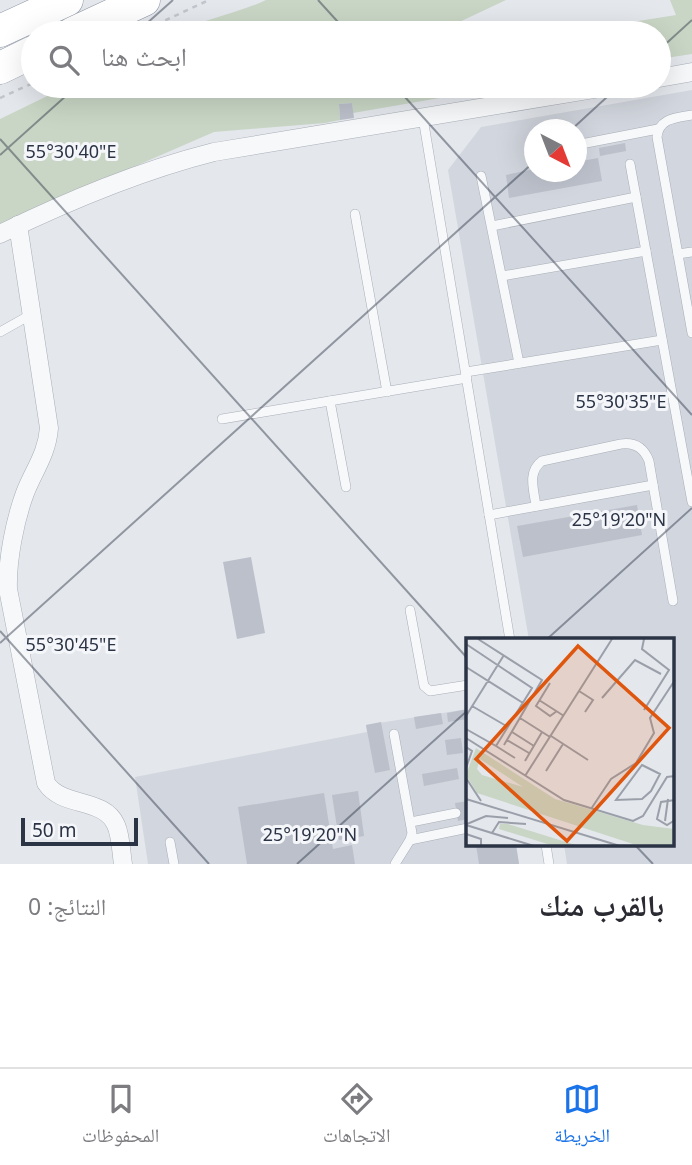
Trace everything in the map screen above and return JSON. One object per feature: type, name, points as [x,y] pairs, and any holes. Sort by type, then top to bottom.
[{"type":"highway","points":[[23,21],[66,0]]},
{"type":"highway","points":[[99,21],[144,0]]},
{"type":"highway","points":[[0,32],[21,22]]},
{"type":"highway","points":[[0,68],[21,58]]},
{"type":"street","points":[[671,76],[692,72]]},
{"type":"street","points":[[0,234],[124,178],[168,163],[214,152],[541,98]]},
{"type":"street","points":[[18,225],[48,415],[48,440],[41,464],[21,504],[9,563],[10,601],[46,783],[59,797],[103,810],[112,818],[118,829],[124,864]]},
{"type":"lane","points":[[587,143],[658,129],[667,120],[692,116]]},
{"type":"lane","points":[[423,118],[510,638]]},
{"type":"lane","points":[[658,129],[657,137],[692,333]]},
{"type":"lane","points":[[630,164],[692,502]]},
{"type":"lane","points":[[481,176],[519,363]]},
{"type":"lane","points":[[492,226],[636,197]]},
{"type":"lane","points":[[355,214],[387,392]]},
{"type":"lane","points":[[502,276],[646,251]]},
{"type":"lane","points":[[678,254],[692,252]]},
{"type":"lane","points":[[0,332],[32,314]]},
{"type":"lane","points":[[222,419],[387,392],[519,363],[662,340]]},
{"type":"lane","points":[[330,401],[346,487]]},
{"type":"lane","points":[[536,506],[533,475],[539,463],[621,444],[636,445],[646,454],[673,601]]},
{"type":"lane","points":[[489,515],[653,485]]},
{"type":"lane","points":[[411,610],[424,686],[435,691],[466,685]]},
{"type":"lane","points":[[394,734],[411,822],[410,840],[396,864]]},
{"type":"lane","points":[[411,822],[456,813]]},
{"type":"lane","points":[[410,840],[466,828]]},
{"type":"lane","points":[[170,842],[174,864]]},
{"type":"lane","points":[[546,846],[549,864]]},
{"type":"path","points":[[164,21],[209,0]]},
{"type":"path","points":[[0,98],[21,88]]},
{"type":"shaded area","points":[[692,90],[692,864],[567,864],[564,846],[674,846],[674,638],[529,638],[448,170],[481,127],[524,119],[524,182],[587,182],[587,119],[527,119],[646,98],[671,98],[671,94]]},
{"type":"shaded area","points":[[466,709],[466,846],[516,846],[519,864],[148,864],[135,777],[367,732],[366,725]]},
{"type":"green space","points":[[266,0],[506,0],[461,21],[206,21]]},
{"type":"green space","points":[[670,0],[692,0],[692,54],[671,57],[671,21],[638,21],[676,15]]},
{"type":"green space","points":[[43,98],[440,98],[353,113],[352,103],[339,104],[340,120],[214,132],[0,225],[0,119]]},
{"type":"building","points":[[352,103],[354,118],[340,120],[339,104]]},
{"type":"building","points":[[625,143],[626,151],[600,156],[599,148]]},
{"type":"building","points":[[598,158],[602,181],[509,198],[506,175],[524,171],[524,182],[587,182],[587,160]]},
{"type":"building","points":[[637,505],[642,535],[523,557],[517,526]]},
{"type":"building","points":[[251,557],[265,633],[237,639],[223,562]]},
{"type":"building","points":[[466,709],[466,719],[448,722],[447,713]]},
{"type":"building","points":[[441,713],[443,724],[416,729],[414,717]]},
{"type":"building","points":[[381,722],[390,770],[375,773],[366,725]]},
{"type":"building","points":[[461,738],[463,753],[447,755],[445,740]]},
{"type":"building","points":[[457,768],[459,779],[424,786],[422,774]]},
{"type":"building","points":[[358,791],[364,836],[339,840],[332,795]]},
{"type":"building","points":[[324,793],[333,849],[352,845],[355,864],[247,864],[238,807]]},
{"type":"building","points":[[466,801],[466,819],[458,821],[455,803]]},
{"type":"building","points":[[476,846],[516,846],[519,864],[479,864]]}]
